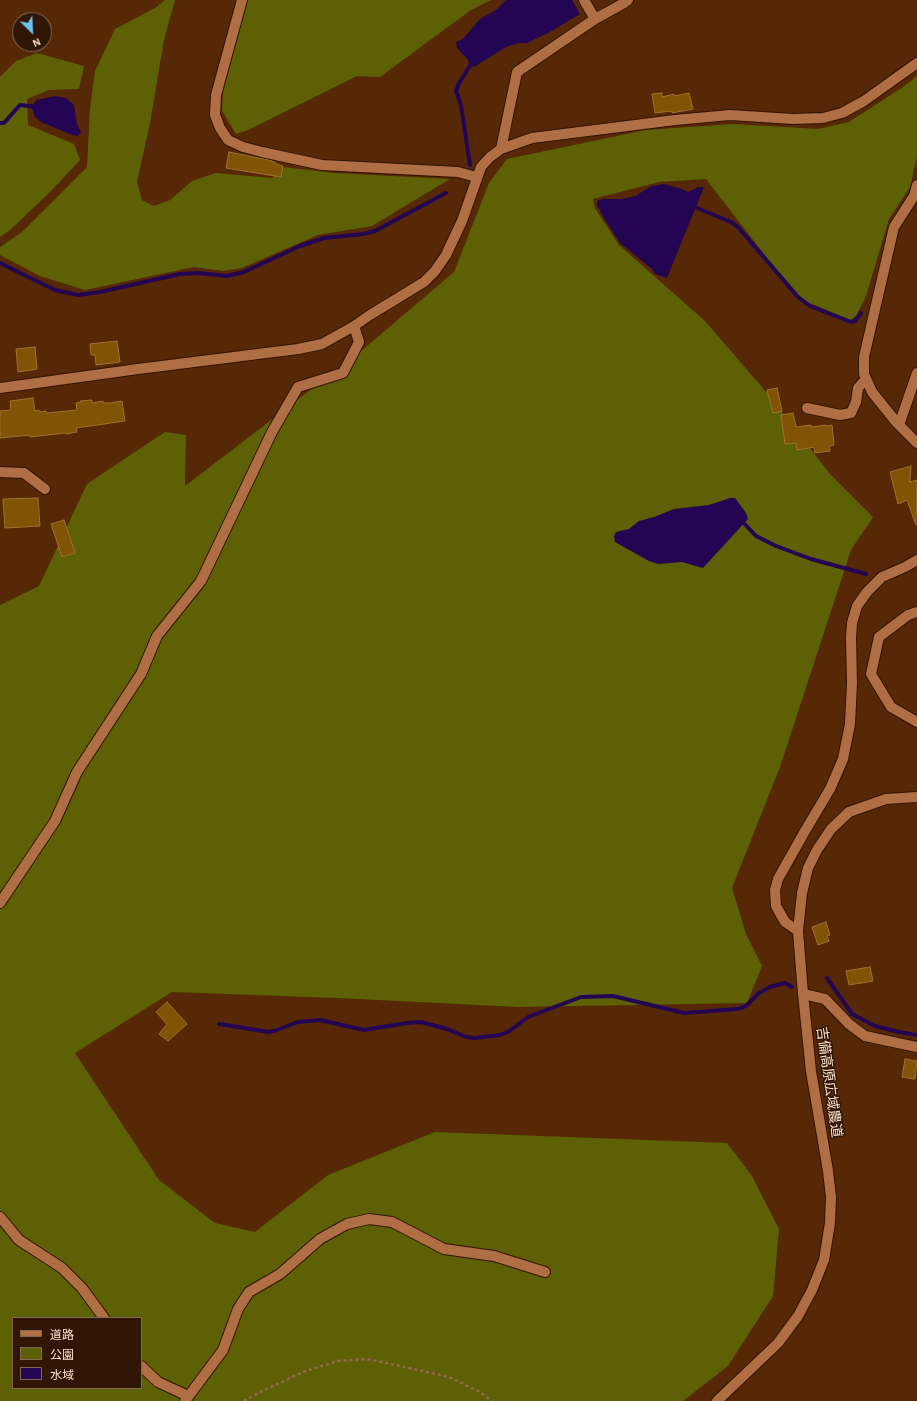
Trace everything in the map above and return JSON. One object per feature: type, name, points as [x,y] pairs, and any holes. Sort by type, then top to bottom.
[{"type":"street","points":[[242,0],[216,95],[215,115],[220,128],[228,140],[243,147],[322,165],[458,172],[476,177]]},
{"type":"street","points":[[584,0],[595,18]]},
{"type":"street","points":[[501,149],[517,72],[595,18],[624,4],[628,0]]},
{"type":"street","points":[[0,388],[298,349],[322,344],[354,326],[424,282],[446,255],[462,220],[476,177],[481,167],[490,157],[501,149],[532,138],[675,120],[730,115],[793,120],[823,118],[842,113],[864,101],[917,63]]},
{"type":"street","points":[[917,185],[914,196],[894,227],[864,357],[864,374],[872,392],[899,426],[917,443]]},
{"type":"street","points":[[0,903],[55,821],[77,772],[141,674],[157,636],[200,581],[272,432],[298,387],[343,373],[359,342],[354,326]]},
{"type":"street","points":[[899,426],[917,373]]},
{"type":"street","points":[[807,408],[840,415],[851,413],[856,402],[858,388],[866,379]]},
{"type":"street","points":[[0,472],[24,472],[45,489]]},
{"type":"street","points":[[798,930],[785,922],[776,906],[775,890],[778,879],[830,789],[843,759],[850,724],[852,683],[851,638],[852,623],[857,606],[867,592],[882,577],[917,560]]},
{"type":"street","points":[[917,612],[908,615],[879,637],[871,674],[891,707],[917,722]]},
{"type":"street","name":"吉備高原広域農道","points":[[717,1401],[778,1343],[798,1316],[812,1290],[824,1260],[830,1223],[831,1197],[811,1071],[798,930],[802,893],[808,868],[817,850],[831,829],[849,812],[886,799],[917,797]]},
{"type":"street","points":[[803,994],[824,999],[849,1024],[865,1036],[917,1047]]},
{"type":"street","points":[[0,1217],[19,1240],[62,1268],[82,1288],[103,1317]]},
{"type":"street","points":[[142,1367],[158,1382],[187,1398],[223,1350],[238,1309],[249,1292],[280,1274],[320,1239],[347,1224],[369,1220],[392,1222],[444,1249],[494,1256],[545,1272]]},
{"type":"path","points":[[244,1401],[303,1372],[338,1361],[367,1359],[449,1377],[478,1391],[492,1401]]},
{"type":"green space","points":[[165,0],[175,0],[164,40],[150,123],[137,182],[142,200],[154,206],[170,200],[192,181],[216,173],[272,178],[283,167],[335,173],[450,179],[372,226],[318,235],[242,268],[223,271],[194,267],[85,290],[40,276],[0,255],[0,247],[22,232],[87,167],[90,109],[95,71],[115,29],[155,8]]},
{"type":"green space","points":[[247,0],[491,0],[471,10],[380,77],[357,76],[246,131],[236,134],[222,111],[223,92]]},
{"type":"green space","points":[[37,53],[84,66],[79,89],[49,90],[27,99],[28,125],[74,144],[80,160],[51,191],[10,230],[0,237],[0,77],[16,61]]},
{"type":"green space","points":[[917,76],[917,157],[910,187],[889,219],[866,296],[856,316],[850,320],[803,300],[774,267],[706,179],[659,182],[593,199],[595,208],[619,245],[705,321],[768,394],[830,474],[873,517],[851,550],[780,767],[732,888],[746,934],[762,966],[747,1003],[519,1007],[172,992],[75,1053],[159,1180],[215,1223],[255,1232],[328,1175],[435,1132],[727,1143],[752,1176],[779,1229],[773,1296],[728,1366],[683,1401],[0,1401],[0,605],[39,586],[87,484],[165,432],[186,435],[185,486],[360,352],[454,272],[489,183],[507,159],[646,130],[733,124],[818,129],[849,122],[903,87]]},
{"type":"water","points":[[506,0],[572,0],[580,14],[548,33],[527,43],[519,43],[506,47],[474,67],[470,65],[468,60],[457,48],[456,42],[463,39],[480,19],[496,10]]},
{"type":"water","points":[[55,96],[66,98],[74,105],[77,124],[81,132],[78,136],[41,122],[35,117],[31,106],[37,100]]},
{"type":"water","points":[[664,184],[688,192],[698,187],[704,187],[667,278],[655,274],[652,269],[620,243],[597,205],[597,201],[603,199],[622,199],[635,196],[652,186]]},
{"type":"water","points":[[730,498],[735,498],[746,513],[748,519],[703,568],[682,562],[658,564],[649,561],[615,542],[614,536],[616,532],[629,529],[639,521],[674,509],[709,505]]},
{"type":"building","points":[[662,93],[662,97],[674,94],[674,96],[689,93],[693,109],[672,113],[672,111],[655,113],[652,94]]},
{"type":"building","points":[[229,152],[269,160],[283,166],[281,177],[226,168]]},
{"type":"building","points":[[117,341],[120,362],[96,365],[95,355],[91,355],[90,344]]},
{"type":"building","points":[[35,347],[37,369],[18,372],[16,349]]},
{"type":"building","points":[[777,388],[782,411],[773,413],[767,390]]},
{"type":"building","points":[[33,398],[35,411],[46,411],[47,413],[77,410],[76,403],[81,402],[80,401],[92,400],[92,403],[103,401],[103,403],[110,403],[122,401],[125,421],[76,428],[77,432],[66,434],[0,438],[0,411],[11,410],[10,401]]},
{"type":"building","points":[[793,413],[796,427],[832,425],[834,445],[829,446],[830,451],[815,453],[814,447],[797,450],[796,443],[785,444],[781,415]]},
{"type":"building","points":[[911,466],[910,482],[917,480],[916,525],[907,500],[898,504],[890,472]]},
{"type":"building","points":[[38,498],[40,526],[5,528],[3,499]]},
{"type":"building","points":[[64,520],[75,553],[62,557],[51,524]]},
{"type":"building","points":[[826,922],[830,935],[827,936],[829,941],[818,945],[812,927]]},
{"type":"building","points":[[870,967],[873,981],[849,985],[846,971]]},
{"type":"building","points":[[167,1002],[187,1024],[168,1041],[159,1034],[167,1024],[156,1012]]},
{"type":"building","points":[[905,1059],[917,1061],[915,1079],[902,1077]]},
{"type":"waterway","points":[[470,165],[461,105],[456,91],[459,83],[473,61]]},
{"type":"waterway","points":[[0,123],[4,123],[20,105],[37,107]]},
{"type":"waterway","points":[[0,263],[55,290],[78,295],[100,292],[180,274],[198,273],[227,276],[244,272],[300,246],[324,238],[363,234],[375,231],[446,193]]},
{"type":"waterway","points":[[692,206],[731,222],[738,227],[798,297],[810,306],[851,322],[855,321],[861,313]]},
{"type":"waterway","points":[[740,519],[756,536],[776,546],[811,559],[866,574]]},
{"type":"waterway","points":[[827,978],[852,1014],[875,1026],[917,1035]]},
{"type":"waterway","points":[[219,1024],[269,1032],[298,1022],[320,1020],[364,1030],[421,1022],[447,1029],[466,1037],[475,1038],[500,1035],[508,1032],[528,1017],[581,997],[613,996],[684,1013],[738,1009],[746,1006],[759,993],[770,987],[785,983],[792,987]]}]
